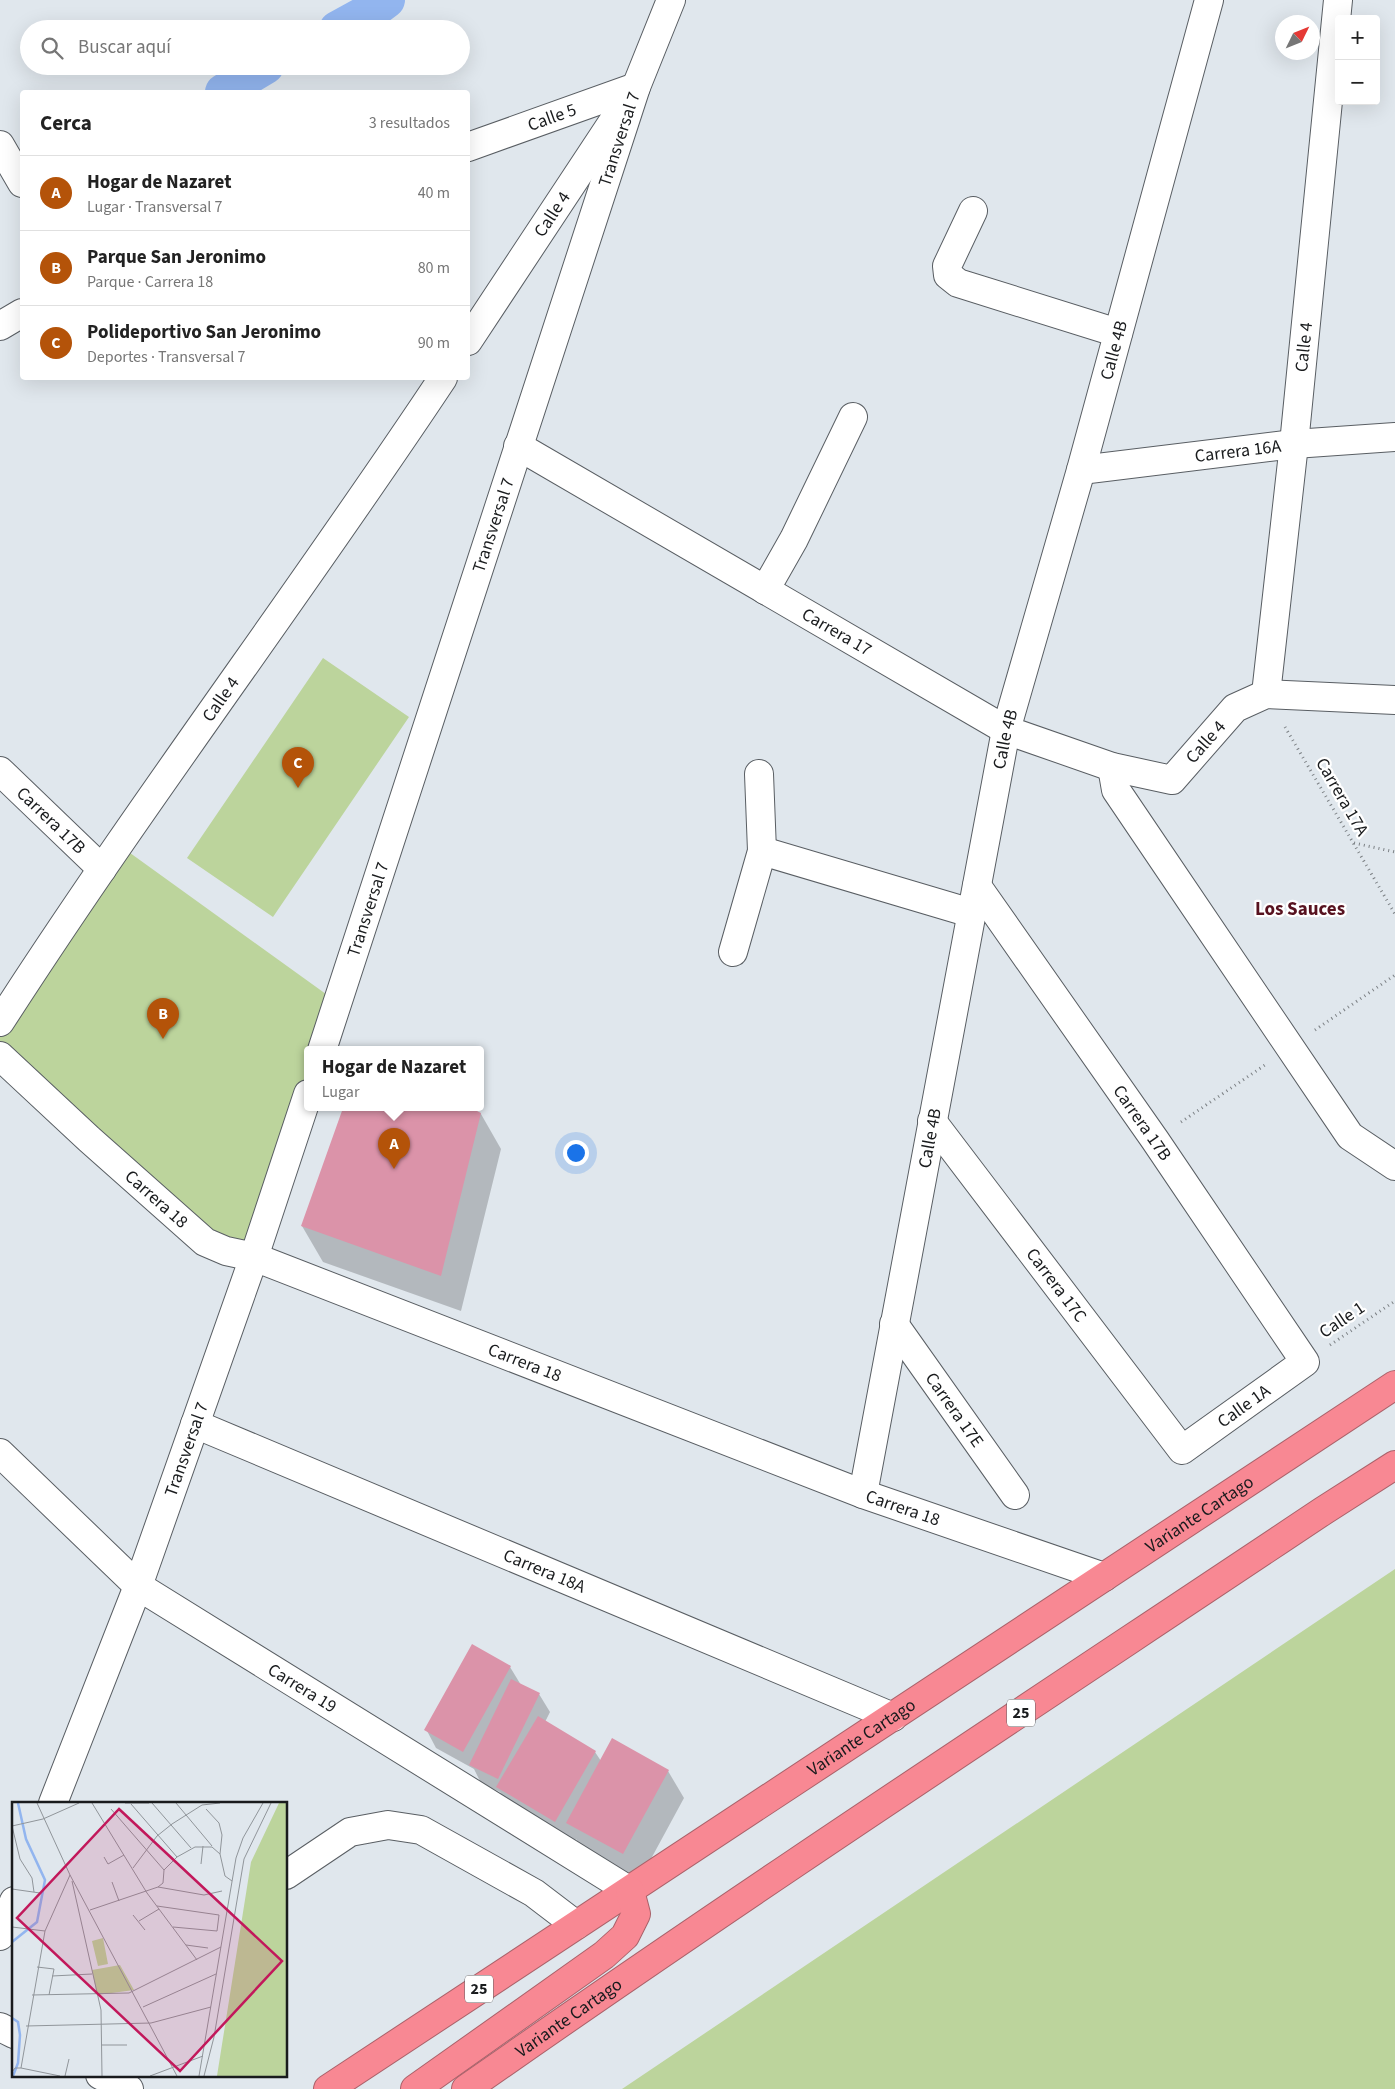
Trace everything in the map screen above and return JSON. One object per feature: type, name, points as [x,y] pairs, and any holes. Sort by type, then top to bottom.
[{"type":"highway","name":"Variante Cartago","points":[[328,2089],[1395,1385]]},
{"type":"highway","name":"Variante Cartago","points":[[466,2089],[751,1894],[1323,1511],[1395,1465]]},
{"type":"highway","points":[[415,2089],[604,1955],[625,1936],[636,1914],[630,1891]]},
{"type":"street","name":"Transversal 7","points":[[323,1046],[636,87],[671,0]]},
{"type":"street","name":"Calle 4B","points":[[863,1494],[1006,730],[1081,470],[1209,0]]},
{"type":"street","name":"Calle 4","points":[[1266,694],[1294,444],[1338,0]]},
{"type":"street","name":"Calle 5","points":[[470,146],[636,87]]},
{"type":"street","name":"Calle 4","points":[[470,338],[636,87]]},
{"type":"street","points":[[0,145],[20,179]]},
{"type":"street","points":[[973,211],[947,266],[948,274],[958,282],[1118,333]]},
{"type":"street","points":[[0,326],[20,314]]},
{"type":"street","name":"Calle 4","points":[[0,1022],[65,922],[374,482],[442,380]]},
{"type":"street","points":[[765,590],[794,539],[853,417]]},
{"type":"street","name":"Carrera 16A","points":[[1081,470],[1294,444],[1395,437]]},
{"type":"street","name":"Carrera 17","points":[[518,446],[1006,730],[1112,767],[1172,780]]},
{"type":"street","name":"Calle 4","points":[[1172,780],[1235,708],[1266,694],[1395,700]]},
{"type":"street","points":[[1112,767],[1116,790],[1350,1136],[1395,1166]]},
{"type":"street","name":"Carrera 17B","points":[[0,771],[102,869]]},
{"type":"street","points":[[733,952],[762,851],[759,774]]},
{"type":"street","points":[[762,851],[971,913]]},
{"type":"street","name":"Carrera 17B","points":[[977,886],[1155,1140],[1305,1362]]},
{"type":"street","name":"Carrera 18","points":[[0,1056],[89,1140],[206,1242],[226,1251],[254,1257],[863,1494],[1104,1577]]},
{"type":"street","name":"Transversal 7","points":[[53,1802],[138,1586],[254,1257],[304,1106]]},
{"type":"street","name":"Carrera 17C","points":[[932,1121],[1182,1450]]},
{"type":"street","name":"Carrera 17E","points":[[894,1324],[1015,1495]]},
{"type":"street","name":"Calle 1A","points":[[1182,1450],[1305,1362]]},
{"type":"street","name":"Carrera 18A","points":[[195,1424],[893,1717]]},
{"type":"street","name":"Carrera 19","points":[[0,1453],[138,1586],[630,1891]]},
{"type":"street","points":[[288,1873],[350,1832],[388,1825],[421,1830],[534,1893],[576,1925]]},
{"type":"street","points":[[0,1936],[12,1906]]},
{"type":"street","points":[[0,2027],[12,2033]]},
{"type":"street","points":[[102,2076],[128,2089]]},
{"type":"path","name":"Carrera 17A","points":[[1266,694],[1395,914]]},
{"type":"path","points":[[1353,843],[1395,852]]},
{"type":"path","name":"Calle 1","points":[[1305,1362],[1395,1301]]},
{"type":"green space","points":[[323,658],[409,717],[273,917],[187,858]]},
{"type":"green space","points":[[119,845],[337,1002],[323,1046],[304,1046],[304,1106],[254,1257],[199,1236],[0,1056],[0,1022]]},
{"type":"green space","points":[[1395,1569],[1395,2089],[622,2089]]},
{"type":"building","points":[[342,1111],[477,1111],[481,1113],[441,1276],[301,1226]]},
{"type":"building","points":[[472,1644],[511,1666],[463,1752],[424,1730]]},
{"type":"building","points":[[511,1679],[540,1693],[498,1779],[469,1765]]},
{"type":"building","points":[[538,1716],[596,1751],[555,1822],[496,1787]]},
{"type":"building","points":[[612,1738],[669,1770],[623,1854],[566,1823]]},
{"type":"waterway","points":[[353,20],[387,0]]},
{"type":"waterway","points":[[226,90],[251,75]]},
{"type":"place","name":"Polideportivo San Jeronimo","points":[[298,788]]},
{"type":"place","name":"Parque San Jeronimo","points":[[163,1039]]},
{"type":"place","name":"Hogar de Nazaret","points":[[394,1169]]},
{"type":"district","name":"Los Sauces","points":[[1300,909]]}]
